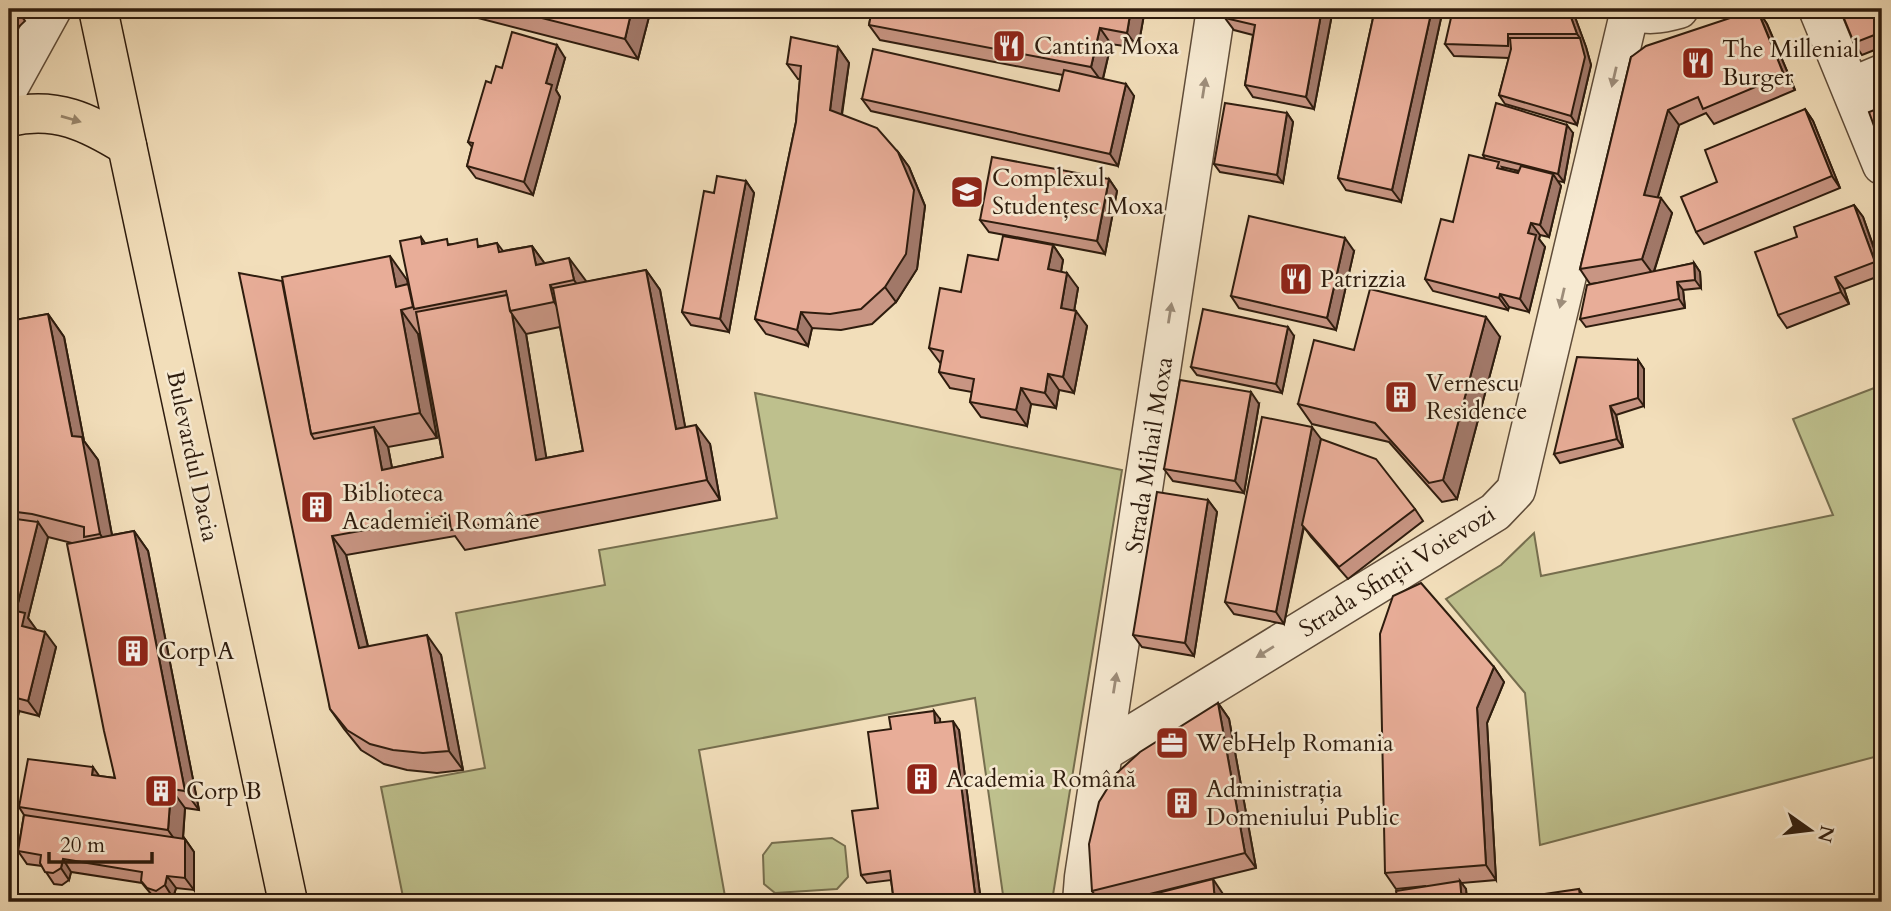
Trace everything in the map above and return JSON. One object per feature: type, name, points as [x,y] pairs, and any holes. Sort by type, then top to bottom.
[{"type":"main road","name":"Bulevardul Dacia","points":[[98,9],[288,902]]},
{"type":"main road","points":[[9,117],[27,113],[62,115],[92,125],[127,146]]},
{"type":"street","points":[[9,87],[52,9]]},
{"type":"street","name":"Strada Mihail Moxa","points":[[1083,902],[1084,877],[1216,9]]},
{"type":"street","points":[[1628,10],[1652,15],[1679,9]]},
{"type":"street","points":[[1818,9],[1867,80],[1882,165]]},
{"type":"street","name":"Strada Sfinții Voievozi","points":[[1105,751],[1495,512],[1516,490],[1628,10]]},
{"type":"green space","points":[[1882,385],[1882,755],[1540,845],[1525,693],[1446,599],[1501,565],[1534,533],[1541,576],[1833,515],[1793,419]]},
{"type":"green space","points":[[755,393],[1122,470],[1052,901],[1004,902],[975,698],[699,750],[726,902],[404,902],[381,787],[485,768],[456,613],[605,585],[599,550],[777,518]]},
{"type":"green space","points":[[832,838],[845,846],[848,877],[837,889],[775,893],[764,884],[763,855],[772,843]]},
{"type":"building","points":[[506,9],[632,9],[625,39]]},
{"type":"building","name":"Cantina Moxa","points":[[872,9],[1131,9],[1127,33],[1100,28],[1091,67],[869,25]]},
{"type":"building","points":[[1227,9],[1322,9],[1306,97],[1245,85],[1255,25],[1225,18]]},
{"type":"building","points":[[1375,9],[1432,9],[1392,190],[1338,178]]},
{"type":"building","points":[[1453,9],[1568,9],[1577,34],[1508,34],[1508,46],[1445,44]]},
{"type":"building","points":[[1757,9],[1784,75],[1703,109],[1698,97],[1668,110],[1644,195],[1661,198],[1642,259],[1580,269],[1631,57],[1646,46]]},
{"type":"building","points":[[1840,9],[1882,9],[1882,32],[1854,43]]},
{"type":"building","points":[[512,32],[557,45],[546,83],[552,85],[524,182],[467,166],[473,143],[468,142],[486,81],[491,83],[496,66],[502,68]]},
{"type":"building","points":[[791,37],[838,47],[830,110],[877,128],[898,152],[914,190],[906,254],[885,287],[861,309],[830,314],[801,312],[797,330],[755,319],[796,122],[801,66],[787,64]]},
{"type":"building","points":[[1510,38],[1580,38],[1585,57],[1571,116],[1499,95],[1511,49]]},
{"type":"building","points":[[873,49],[1059,91],[1064,70],[1126,84],[1110,154],[862,99]]},
{"type":"building","points":[[1225,103],[1287,113],[1277,175],[1214,164]]},
{"type":"building","points":[[1496,103],[1567,125],[1558,174],[1483,155]]},
{"type":"building","points":[[1882,107],[1882,148],[1869,112]]},
{"type":"building","points":[[1805,109],[1832,176],[1696,232],[1681,197],[1717,182],[1705,150]]},
{"type":"building","points":[[1469,155],[1499,162],[1497,168],[1518,173],[1521,166],[1553,174],[1540,225],[1531,223],[1528,233],[1536,235],[1520,299],[1500,294],[1499,298],[1425,279],[1441,219],[1453,222]]},
{"type":"building","points":[[992,157],[1109,179],[1097,241],[980,220]]},
{"type":"building","points":[[717,176],[746,181],[720,319],[682,312],[704,191],[714,193]]},
{"type":"building","points":[[1854,205],[1875,262],[1835,277],[1841,292],[1778,315],[1755,252],[1797,237],[1794,227]]},
{"type":"building","name":"Patrizzia","points":[[1249,216],[1345,238],[1327,318],[1231,296]]},
{"type":"building","points":[[1003,236],[1053,245],[1048,269],[1067,273],[1061,308],[1076,311],[1063,377],[1048,374],[1045,393],[1021,388],[1016,410],[970,402],[974,379],[939,372],[943,351],[929,348],[940,288],[961,292],[968,255],[998,260]]},
{"type":"building","points":[[421,237],[422,244],[447,239],[448,245],[477,239],[478,247],[497,243],[499,252],[532,246],[536,265],[569,258],[574,280],[550,285],[554,302],[510,311],[506,291],[414,309],[400,241]]},
{"type":"building","points":[[390,256],[396,287],[408,284],[413,307],[401,310],[420,413],[311,434],[282,277]]},
{"type":"building","points":[[1694,263],[1695,280],[1677,282],[1679,299],[1580,319],[1587,285]]},
{"type":"building","points":[[646,270],[676,429],[696,425],[707,480],[451,530],[449,515],[332,536],[359,648],[427,635],[449,751],[423,753],[393,750],[370,744],[347,730],[330,709],[239,273],[282,281],[314,439],[374,427],[382,470],[443,457],[416,312],[507,295],[536,460],[583,451],[553,288]]},
{"type":"building","name":"Vernescu Residence","points":[[1370,289],[1486,317],[1443,480],[1429,483],[1375,423],[1298,404],[1314,340],[1354,350]]},
{"type":"building","points":[[1203,309],[1288,327],[1276,384],[1191,367]]},
{"type":"building","points":[[48,314],[72,436],[82,437],[100,534],[84,537],[84,527],[9,511],[9,468],[17,465],[9,436],[9,321]]},
{"type":"building","points":[[1577,357],[1638,360],[1638,398],[1610,406],[1617,439],[1554,454]]},
{"type":"building","points":[[1180,380],[1251,392],[1235,481],[1164,469]]},
{"type":"building","points":[[1262,417],[1312,427],[1276,612],[1225,602]]},
{"type":"building","points":[[1321,439],[1376,459],[1415,509],[1339,567],[1302,525]]},
{"type":"building","points":[[1157,492],[1208,500],[1185,643],[1133,635]]},
{"type":"building","points":[[9,518],[38,522],[16,611],[25,613],[22,626],[45,632],[28,701],[9,696]]},
{"type":"building","points":[[134,531],[185,791],[171,789],[168,830],[19,807],[28,759],[93,767],[92,775],[115,778],[67,544]]},
{"type":"building","points":[[1421,583],[1494,667],[1477,708],[1486,865],[1385,873],[1380,634],[1393,596]]},
{"type":"building","name":"Administrația Domeniului Public","points":[[1218,703],[1245,853],[1092,891],[1089,844],[1099,802],[1117,773],[1140,752]]},
{"type":"building","name":"Academia Română","points":[[934,711],[935,723],[953,721],[976,902],[894,902],[890,871],[861,875],[852,811],[878,808],[868,732],[891,729],[889,717]]},
{"type":"building","points":[[24,815],[185,839],[185,878],[167,876],[165,885],[156,891],[147,888],[141,881],[142,872],[63,859],[61,868],[53,873],[45,872],[40,863],[41,855],[18,851]]},
{"type":"building","points":[[1213,879],[1215,902],[1122,902]]},
{"type":"building","points":[[1460,881],[1462,902],[1398,902],[1396,891]]},
{"type":"building","points":[[1579,889],[1581,902],[1490,902]]},
{"type":"place","name":"Cantina Moxa","points":[[1009,46]]},
{"type":"place","name":"The Millenial Burger","points":[[1698,63]]},
{"type":"place","name":"Complexul Studențesc Moxa","points":[[967,192]]},
{"type":"place","name":"Patrizzia","points":[[1296,279]]},
{"type":"place","name":"Vernescu Residence","points":[[1401,397]]},
{"type":"place","name":"Biblioteca Academiei Române","points":[[317,507]]},
{"type":"place","name":"Corp A","points":[[133,651]]},
{"type":"place","name":"WebHelp Romania","points":[[1172,743]]},
{"type":"place","name":"Academia Română","points":[[922,779]]},
{"type":"place","name":"Corp B","points":[[161,791]]},
{"type":"place","name":"Administrația Domeniului Public","points":[[1182,803]]}]
